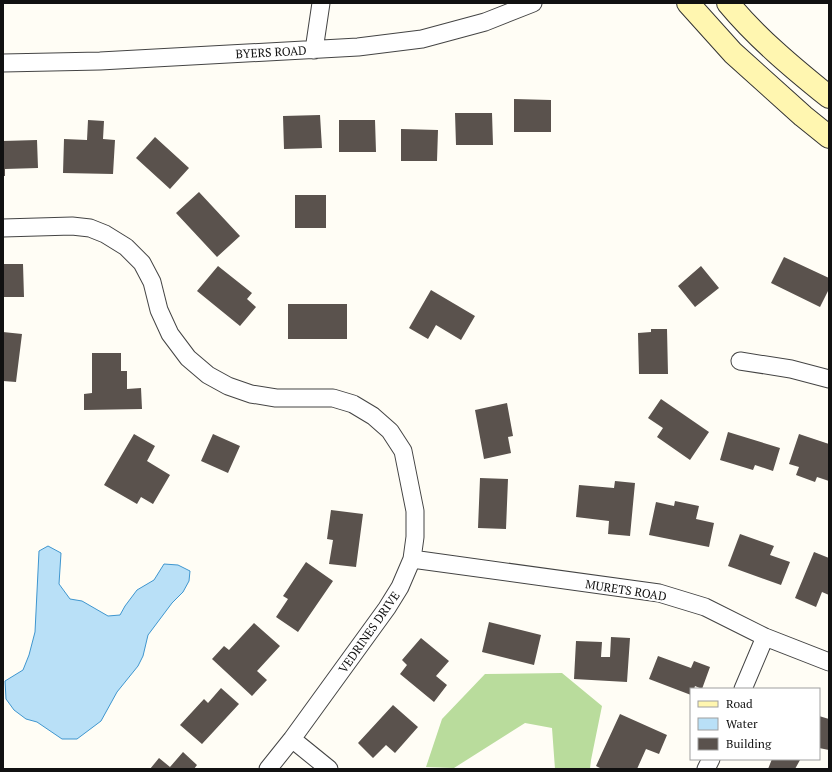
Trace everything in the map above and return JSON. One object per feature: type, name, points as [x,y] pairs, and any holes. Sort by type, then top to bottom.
[{"type":"main road","points":[[688,3],[733,53],[803,116],[829,137]]},
{"type":"main road","points":[[728,3],[739,17],[796,70],[829,97]]},
{"type":"street","points":[[314,50],[321,3]]},
{"type":"street","name":"BYERS ROAD","points":[[3,63],[100,61],[358,47],[422,39],[485,22],[533,3]]},
{"type":"street","name":"VEDRINES DRIVE","points":[[3,228],[72,226],[90,228],[106,234],[126,246],[142,263],[152,282],[159,310],[170,334],[188,358],[208,375],[228,386],[251,394],[276,398],[333,398],[353,404],[373,416],[390,431],[403,451],[415,511],[415,537],[412,559],[400,587],[387,608],[292,739],[268,769]]},
{"type":"street","points":[[740,360],[791,369],[829,379]]},
{"type":"street","name":"MURETS ROAD","points":[[412,559],[659,593],[705,607],[765,636],[829,662]]},
{"type":"street","points":[[743,688],[765,636]]},
{"type":"street","points":[[292,739],[329,769]]},
{"type":"street","points":[[706,769],[710,760]]},
{"type":"green space","points":[[562,673],[602,706],[590,769],[555,769],[552,728],[525,723],[454,768],[426,767],[442,719],[485,674]]},
{"type":"water","points":[[48,546],[61,553],[59,584],[70,599],[82,601],[108,616],[120,615],[137,590],[154,580],[164,564],[178,565],[190,571],[189,581],[183,592],[172,603],[148,635],[143,656],[138,666],[117,692],[101,721],[77,739],[62,739],[37,722],[26,719],[14,710],[6,699],[5,681],[23,670],[29,655],[35,632],[39,551]]},
{"type":"building","points":[[514,99],[551,100],[551,132],[514,132]]},
{"type":"building","points":[[455,113],[492,113],[493,145],[456,145]]},
{"type":"building","points":[[320,115],[322,148],[284,149],[283,116]]},
{"type":"building","points":[[88,120],[104,121],[103,139],[115,140],[113,174],[63,173],[64,139],[87,140]]},
{"type":"building","points":[[339,120],[375,120],[376,152],[339,152]]},
{"type":"building","points":[[401,129],[438,130],[437,161],[401,161]]},
{"type":"building","points":[[155,137],[189,168],[170,189],[136,158]]},
{"type":"building","points":[[37,140],[38,168],[5,169],[5,176],[3,176],[3,141]]},
{"type":"building","points":[[199,192],[240,236],[217,257],[176,213]]},
{"type":"building","points":[[295,195],[326,195],[326,228],[295,228]]},
{"type":"building","points":[[784,257],[829,278],[829,289],[820,307],[771,283]]},
{"type":"building","points":[[3,264],[23,264],[24,297],[3,297]]},
{"type":"building","points":[[218,266],[252,293],[247,299],[256,307],[240,326],[197,291]]},
{"type":"building","points":[[701,266],[719,288],[695,307],[678,286]]},
{"type":"building","points":[[431,290],[475,316],[461,340],[436,325],[428,339],[409,328]]},
{"type":"building","points":[[288,304],[347,304],[347,339],[288,339]]},
{"type":"building","points":[[651,329],[667,329],[668,374],[639,374],[638,333],[651,332]]},
{"type":"building","points":[[3,332],[22,334],[16,382],[3,381]]},
{"type":"building","points":[[92,353],[121,353],[121,371],[127,371],[127,389],[141,388],[142,409],[84,410],[84,394],[92,393]]},
{"type":"building","points":[[661,399],[709,432],[690,460],[657,437],[663,428],[648,418]]},
{"type":"building","points":[[507,403],[513,436],[508,437],[511,453],[484,459],[475,410]]},
{"type":"building","points":[[728,432],[780,448],[773,471],[755,465],[753,470],[720,460]]},
{"type":"building","points":[[134,434],[155,446],[147,461],[170,475],[153,504],[141,497],[137,504],[104,485]]},
{"type":"building","points":[[213,434],[240,446],[228,473],[201,461]]},
{"type":"building","points":[[799,434],[829,444],[829,481],[817,477],[815,482],[796,475],[799,467],[789,464]]},
{"type":"building","points":[[480,478],[508,479],[506,529],[478,528]]},
{"type":"building","points":[[615,481],[635,483],[630,536],[608,534],[609,521],[576,517],[579,485],[614,488]]},
{"type":"building","points":[[675,501],[699,506],[696,519],[714,523],[709,547],[649,535],[656,502],[674,506]]},
{"type":"building","points":[[331,510],[363,514],[356,567],[329,564],[333,540],[327,539]]},
{"type":"building","points":[[740,534],[774,546],[770,555],[790,562],[781,585],[728,566]]},
{"type":"building","points":[[814,552],[829,558],[829,595],[822,592],[816,607],[795,598]]},
{"type":"building","points":[[306,562],[333,581],[298,632],[276,617],[288,599],[283,596]]},
{"type":"building","points":[[489,622],[541,635],[534,665],[482,652]]},
{"type":"building","points":[[254,623],[280,646],[257,671],[267,680],[252,696],[212,659],[224,646],[229,650]]},
{"type":"building","points":[[611,637],[630,638],[627,682],[574,679],[576,641],[602,642],[601,657],[610,657]]},
{"type":"building","points":[[421,638],[449,661],[436,676],[447,685],[434,702],[400,674],[407,665],[402,660]]},
{"type":"building","points":[[658,656],[691,668],[694,661],[710,667],[702,688],[695,686],[694,688],[690,688],[690,695],[649,679]]},
{"type":"building","points":[[221,688],[239,704],[202,744],[180,725],[204,699],[208,703]]},
{"type":"building","points":[[393,705],[418,727],[395,753],[386,745],[373,758],[358,743]]},
{"type":"building","points":[[620,714],[667,735],[659,754],[646,749],[637,769],[602,769],[596,766]]},
{"type":"building","points":[[820,716],[829,719],[829,750],[820,748]]},
{"type":"building","points":[[183,752],[197,765],[194,769],[150,769],[159,758],[170,767]]},
{"type":"building","points":[[772,760],[800,760],[795,769],[768,769]]}]
